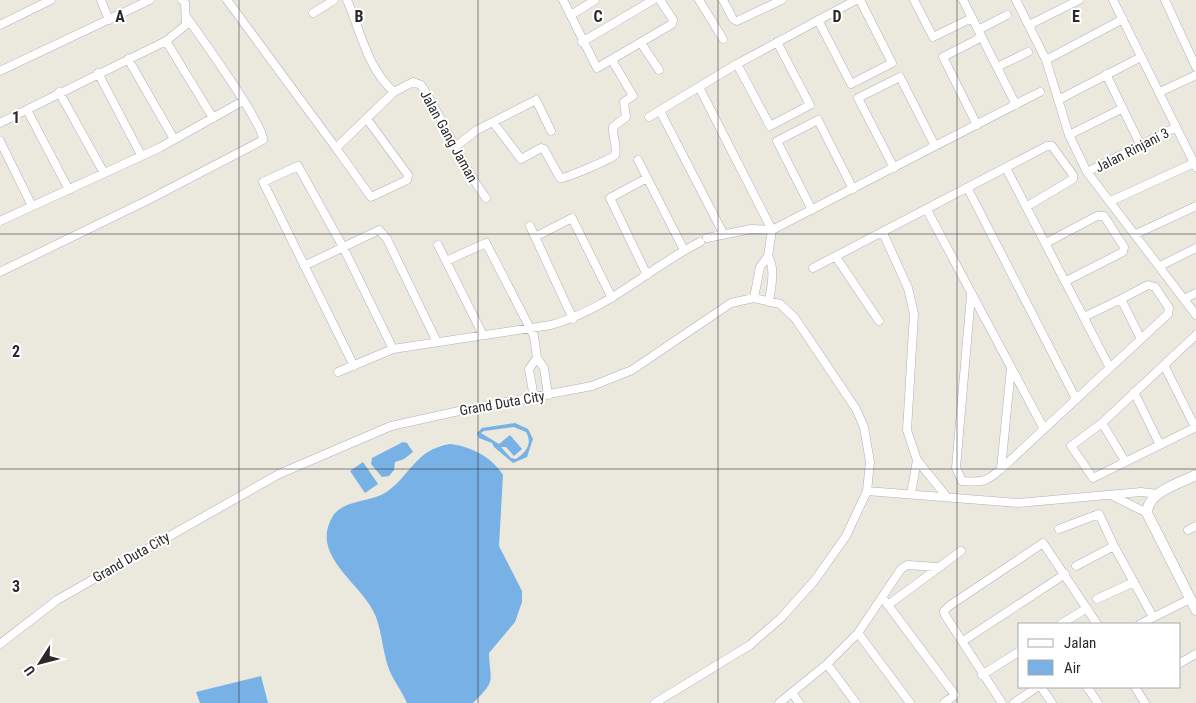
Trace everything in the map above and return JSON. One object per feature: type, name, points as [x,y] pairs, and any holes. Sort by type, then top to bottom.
[{"type":"street","points":[[0,25],[50,0]]},
{"type":"street","points":[[101,0],[109,20]]},
{"type":"street","points":[[0,71],[150,0]]},
{"type":"street","points":[[227,0],[371,197],[407,180],[408,175],[367,119]]},
{"type":"street","points":[[312,13],[334,0]]},
{"type":"street","points":[[336,148],[394,92],[376,72],[347,0]]},
{"type":"street","points":[[563,0],[595,67],[641,44],[672,24],[673,20],[660,0]]},
{"type":"street","points":[[571,15],[595,0]]},
{"type":"street","points":[[582,42],[653,0]]},
{"type":"street","points":[[699,0],[723,39]]},
{"type":"street","points":[[723,0],[733,19],[737,21],[782,0]]},
{"type":"street","points":[[649,117],[737,64],[856,0]]},
{"type":"street","points":[[818,20],[850,84],[892,63],[860,0]]},
{"type":"street","points":[[914,0],[933,37],[972,18]]},
{"type":"street","points":[[963,0],[1016,105]]},
{"type":"street","points":[[1016,0],[1046,60],[1060,99],[1069,135],[1087,172],[1111,201],[1196,315]]},
{"type":"street","points":[[1029,25],[1079,0]]},
{"type":"street","points":[[1111,201],[1195,165],[1113,0]]},
{"type":"street","points":[[1165,0],[1196,67]]},
{"type":"street","points":[[0,123],[166,40],[183,29],[186,25],[186,1]]},
{"type":"street","points":[[977,124],[943,57],[1007,15]]},
{"type":"street","points":[[0,272],[263,140],[262,132],[186,16]]},
{"type":"street","points":[[1046,60],[1123,20]]},
{"type":"street","points":[[166,40],[213,118]]},
{"type":"street","points":[[737,64],[770,126],[810,105],[777,42]]},
{"type":"street","points":[[641,44],[659,70]]},
{"type":"street","points":[[997,67],[1028,52]]},
{"type":"street","points":[[1060,99],[1141,57]]},
{"type":"street","points":[[128,59],[174,139]]},
{"type":"street","points":[[493,122],[521,158],[541,148],[544,149],[560,178],[568,177],[596,163],[610,159],[615,155],[616,150],[613,127],[626,117],[624,102],[633,96],[612,60]]},
{"type":"street","points":[[98,73],[140,155]]},
{"type":"street","points":[[1106,74],[1140,144]]},
{"type":"street","points":[[1160,92],[1196,75]]},
{"type":"street","points":[[894,168],[858,98],[900,77],[935,146]]},
{"type":"street","name":"Jalan Gang Jaman","points":[[394,92],[413,82],[420,83],[441,117],[455,147],[486,198]]},
{"type":"street","points":[[699,87],[772,230],[768,256],[760,267],[754,298]]},
{"type":"street","points":[[59,92],[104,173]]},
{"type":"street","points":[[338,372],[393,349],[529,328],[574,319],[594,310],[684,250],[704,240],[723,233],[751,229],[772,230],[1040,92]]},
{"type":"street","points":[[455,147],[477,130],[536,100],[551,131]]},
{"type":"street","points":[[0,221],[174,139],[242,101]]},
{"type":"street","points":[[1069,135],[1123,108]]},
{"type":"street","points":[[27,110],[69,190]]},
{"type":"street","points":[[660,111],[723,233]]},
{"type":"street","points":[[812,210],[777,141],[818,120],[853,189]]},
{"type":"street","name":"Jalan Rinjani 3","points":[[1087,172],[1176,127]]},
{"type":"street","points":[[0,141],[32,206]]},
{"type":"street","points":[[813,268],[1047,146],[1052,146],[1073,175],[1070,182],[1026,207]]},
{"type":"street","points":[[638,160],[684,250]]},
{"type":"street","points":[[354,366],[263,182],[298,166],[343,247],[393,349]]},
{"type":"street","points":[[1006,168],[1110,368]]},
{"type":"street","points":[[647,178],[610,198],[647,275]]},
{"type":"street","points":[[968,188],[1076,400]]},
{"type":"street","points":[[1136,234],[1196,206]]},
{"type":"street","points":[[927,210],[1044,430]]},
{"type":"street","points":[[1046,243],[1097,216],[1104,216],[1124,247],[1123,252],[1066,281]]},
{"type":"street","points":[[535,237],[572,218],[612,298]]},
{"type":"street","points":[[530,226],[574,319]]},
{"type":"street","points":[[304,266],[379,230],[387,239],[437,342]]},
{"type":"street","points":[[883,233],[912,301],[914,336],[906,418],[907,430],[917,460],[946,496]]},
{"type":"street","points":[[446,261],[486,243],[534,336],[537,358],[544,368],[548,395]]},
{"type":"street","points":[[438,245],[483,335]]},
{"type":"street","points":[[1160,266],[1196,248]]},
{"type":"street","points":[[768,256],[773,264],[769,302]]},
{"type":"street","points":[[836,257],[879,321]]},
{"type":"street","points":[[971,295],[956,468],[962,481],[987,481],[1168,314],[1169,308],[1155,287],[1148,285],[1084,317]]},
{"type":"street","points":[[1184,299],[1196,293]]},
{"type":"street","name":"Grand Duta City","points":[[0,644],[56,600],[279,474],[391,426],[592,386],[632,370],[731,303],[754,298],[780,304],[795,318],[856,409],[864,427],[870,462],[867,491],[846,536],[815,580],[781,618],[750,645],[657,703]]},
{"type":"street","points":[[1121,299],[1141,339]]},
{"type":"street","points":[[1164,364],[1196,427],[1093,478],[1071,446],[1102,423],[1164,364],[1196,336]]},
{"type":"street","points":[[534,398],[530,369],[537,358]]},
{"type":"street","points":[[1000,469],[1011,368]]},
{"type":"street","points":[[1134,392],[1160,445]]},
{"type":"street","points":[[1102,423],[1125,461]]},
{"type":"street","points":[[911,494],[917,460]]},
{"type":"street","points":[[1196,475],[1158,494],[1148,504],[1147,513],[1196,610]]},
{"type":"street","points":[[867,491],[1018,503],[1141,492],[1158,494]]},
{"type":"street","points":[[1111,495],[1147,513]]},
{"type":"street","points":[[1059,529],[1098,514],[1153,617]]},
{"type":"street","points":[[1188,530],[1196,526]]},
{"type":"street","points":[[1002,703],[982,675],[944,611],[995,574],[1043,543],[1096,623]]},
{"type":"street","points":[[1076,566],[1114,546]]},
{"type":"street","points":[[888,605],[961,551]]},
{"type":"street","points":[[779,703],[793,694],[828,664],[858,633],[882,597],[907,565],[939,568]]},
{"type":"street","points":[[962,642],[1065,574]]},
{"type":"street","points":[[1097,599],[1134,582]]},
{"type":"street","points":[[882,597],[955,695],[944,703]]},
{"type":"street","points":[[1142,623],[1190,598]]},
{"type":"street","points":[[1063,623],[1087,608]]},
{"type":"street","points":[[858,633],[910,703]]},
{"type":"street","points":[[982,675],[1018,652]]},
{"type":"street","points":[[1181,662],[1196,654]]},
{"type":"street","points":[[828,664],[856,703]]},
{"type":"street","points":[[1014,703],[1036,688]]},
{"type":"street","points":[[1042,688],[1052,703]]},
{"type":"street","points":[[1088,688],[1098,703]]},
{"type":"street","points":[[1136,688],[1145,703]]},
{"type":"street","points":[[793,694],[799,703]]},
{"type":"water","points":[[515,423],[528,429],[533,439],[527,457],[513,463],[494,447],[492,443],[479,438],[477,433],[482,428]],"holes":[[[514,427],[526,432],[529,444],[523,454],[516,459],[511,458],[501,447],[506,447],[514,456],[522,449],[510,435],[499,444],[481,433]]]},
{"type":"water","points":[[403,442],[407,443],[413,452],[404,459],[395,462],[394,470],[389,476],[382,477],[371,464],[372,458]]},
{"type":"water","points":[[450,444],[473,450],[487,458],[503,475],[499,546],[522,591],[522,602],[515,622],[489,653],[491,676],[489,685],[473,703],[407,703],[389,669],[376,617],[370,605],[332,557],[327,544],[327,530],[337,511],[350,504],[385,493],[420,458],[438,447]]},
{"type":"water","points":[[363,462],[378,484],[365,493],[350,471]]},
{"type":"water","points":[[261,676],[268,703],[200,703],[196,692]]}]
